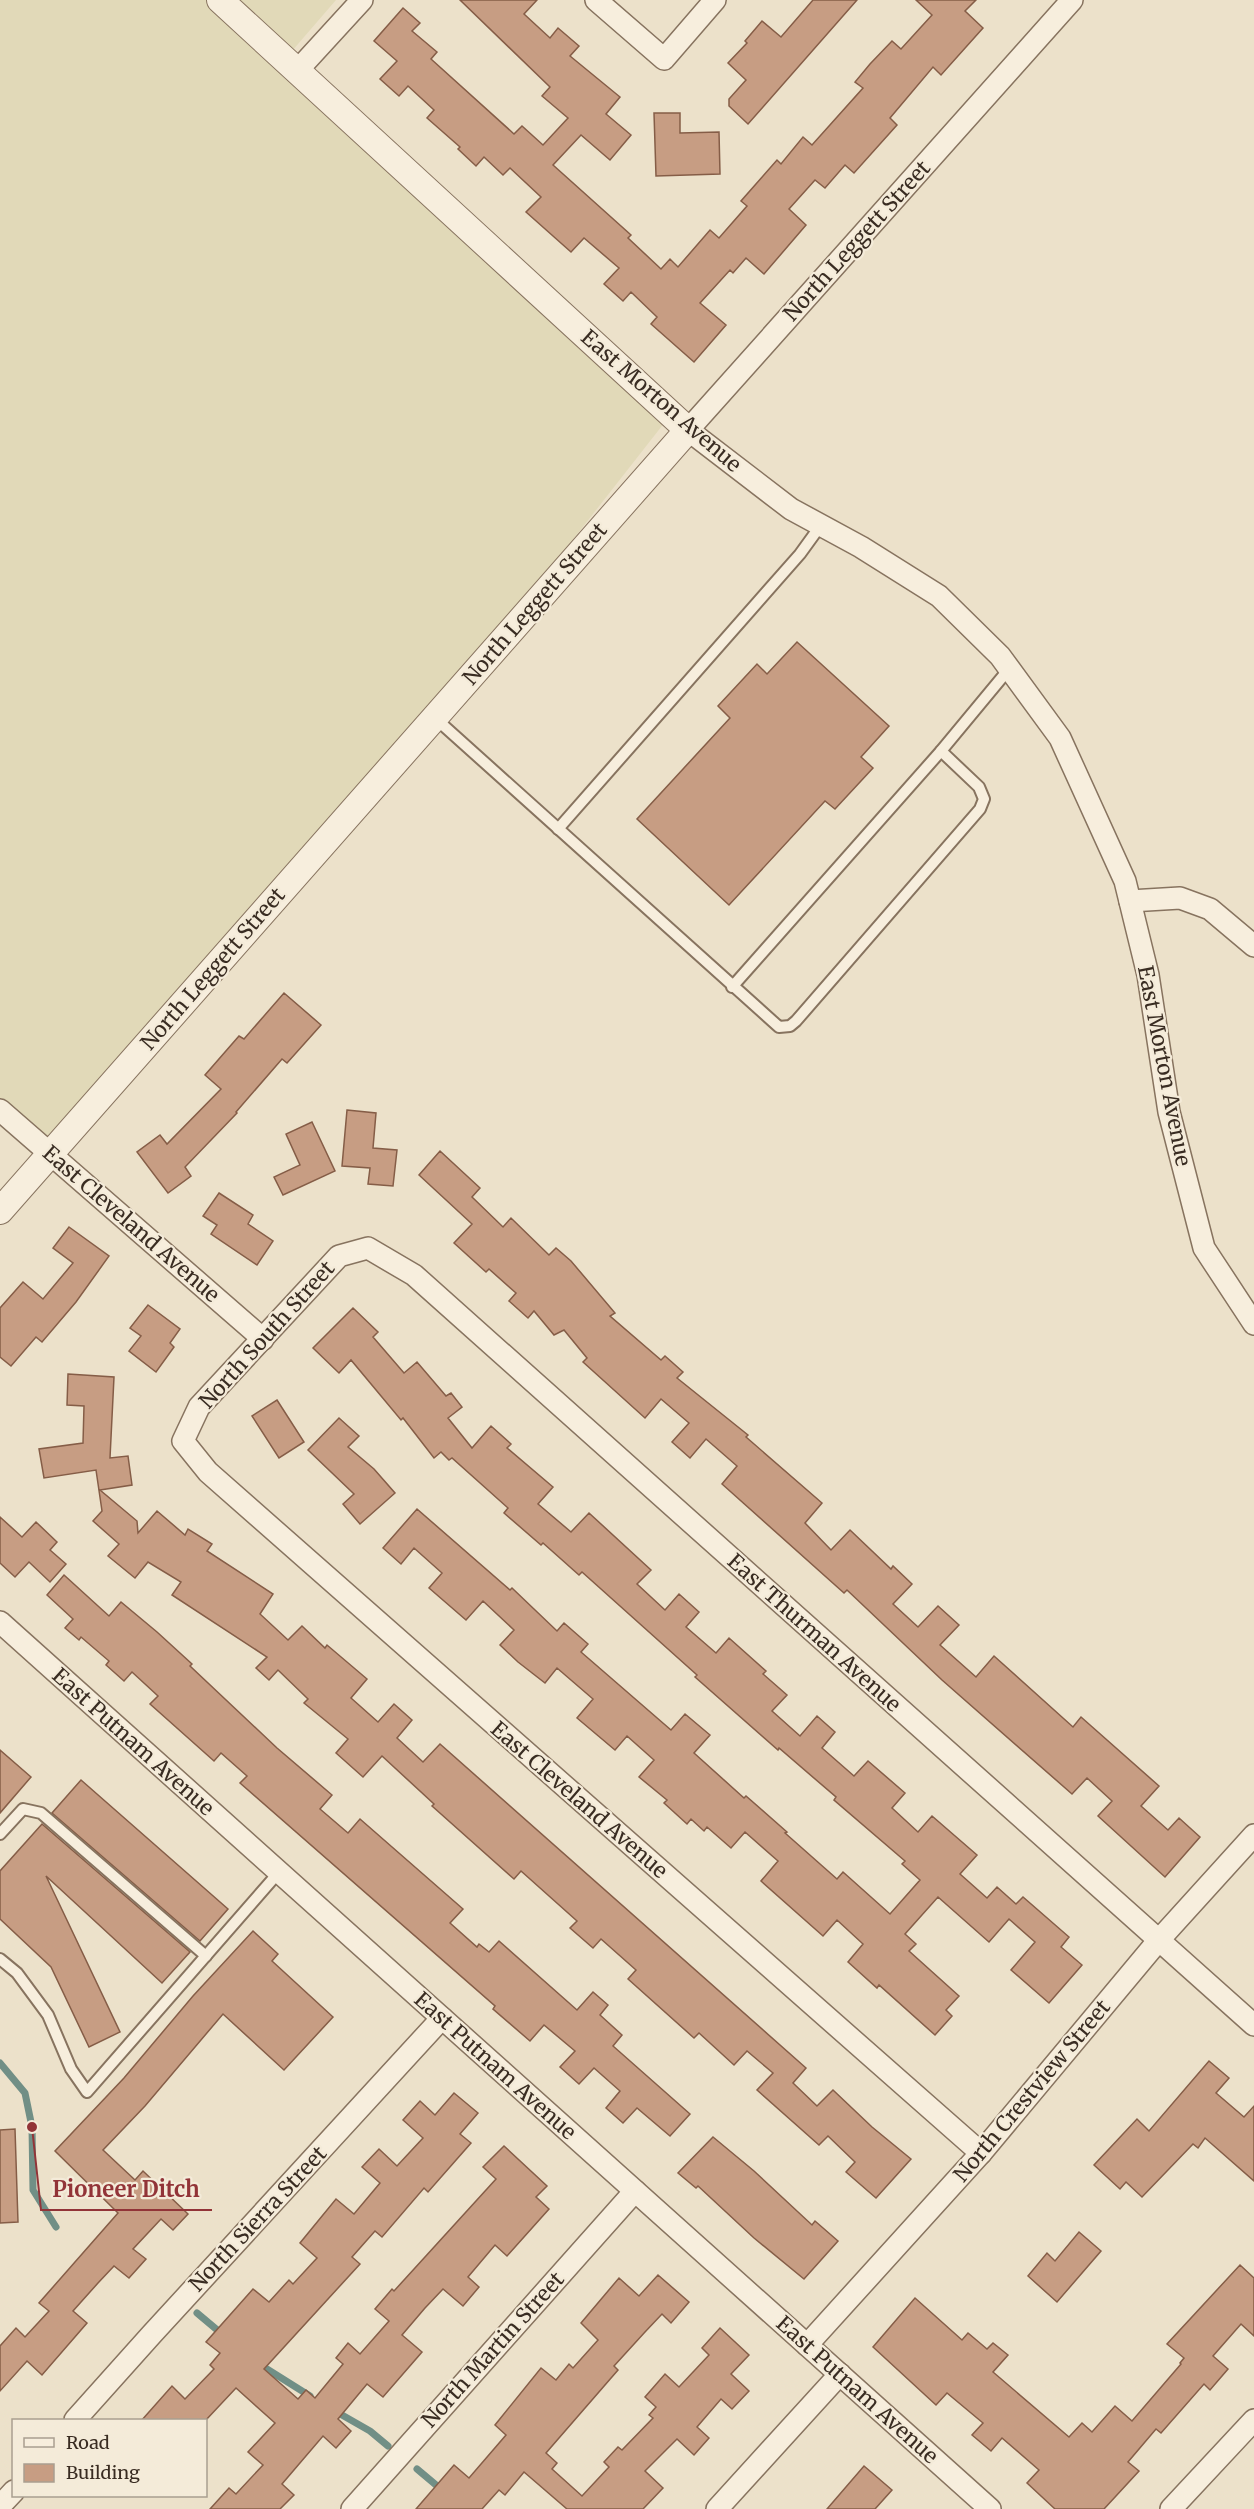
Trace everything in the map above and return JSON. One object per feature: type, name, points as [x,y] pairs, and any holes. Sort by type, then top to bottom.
[{"type":"street","name":"East Morton Avenue","points":[[220,0],[688,430],[791,509],[939,596],[1000,656],[1060,738],[1125,881],[1148,975],[1169,1112],[1204,1248],[1254,1324]]},
{"type":"street","points":[[296,72],[362,0]]},
{"type":"street","points":[[597,0],[664,59],[715,0]]},
{"type":"street","name":"North Leggett Street","points":[[0,1211],[688,430],[1072,0]]},
{"type":"street","points":[[1130,901],[1180,898],[1190,901],[1210,909],[1254,946]]},
{"type":"street","name":"East Cleveland Avenue","points":[[0,1110],[263,1339]]},
{"type":"street","name":"North South Street","points":[[183,1441],[199,1407],[339,1256],[368,1248]]},
{"type":"street","name":"East Thurman Avenue","points":[[368,1248],[414,1275],[1254,2025]]},
{"type":"street","name":"East Cleveland Avenue","points":[[183,1441],[208,1472],[981,2153]]},
{"type":"street","name":"East Putnam Avenue","points":[[0,1622],[990,2509]]},
{"type":"street","name":"North Crestview Street","points":[[807,2345],[981,2153],[1158,1941],[1254,1835]]},
{"type":"street","name":"North Sierra Street","points":[[77,2419],[442,2018]]},
{"type":"street","name":"North Martin Street","points":[[352,2509],[635,2191]]},
{"type":"street","points":[[717,2509],[840,2374]]},
{"type":"street","points":[[1171,2509],[1254,2420]]},
{"type":"street","points":[[0,2506],[12,2493]]},
{"type":"lane","points":[[558,829],[800,554],[820,525]]},
{"type":"lane","points":[[732,987],[941,751],[1010,669]]},
{"type":"lane","points":[[435,717],[732,987],[780,1027],[790,1026],[796,1021],[980,809],[984,799],[979,787],[941,751]]},
{"type":"lane","points":[[0,1834],[23,1809],[41,1814],[206,1956]]},
{"type":"lane","points":[[0,1959],[17,1973],[48,2015],[70,2068],[87,2092],[279,1872]]},
{"type":"shaded area","points":[[0,0],[336,0],[279,66],[665,422],[553,565],[39,1151],[0,1114]]},
{"type":"building","points":[[460,0],[537,0],[524,14],[550,38],[558,28],[579,46],[570,56],[620,97],[606,114],[631,135],[610,160],[581,135],[553,165],[631,235],[628,238],[661,269],[670,259],[678,267],[710,230],[719,238],[747,206],[741,201],[777,160],[781,164],[803,137],[812,145],[863,88],[855,82],[870,64],[892,41],[901,49],[932,15],[916,0],[976,0],[965,11],[983,28],[941,75],[933,67],[890,118],[897,125],[854,173],[845,165],[825,188],[815,180],[789,209],[806,225],[764,274],[746,258],[733,273],[730,270],[700,303],[726,325],[694,362],[651,324],[657,317],[631,292],[623,301],[604,284],[619,268],[584,238],[571,252],[526,212],[541,197],[510,168],[503,175],[484,157],[476,166],[458,149],[460,147],[427,118],[434,110],[408,86],[399,96],[380,79],[397,61],[374,41],[403,8],[420,23],[412,31],[437,52],[431,59],[514,134],[522,126],[543,145],[568,118],[542,96],[550,87]]},
{"type":"building","points":[[813,0],[857,0],[748,124],[729,106],[729,99],[746,80],[728,63],[747,43],[745,41],[762,21],[781,37]]},
{"type":"building","points":[[654,113],[680,113],[680,133],[719,132],[720,174],[656,176]]},
{"type":"building","points":[[797,642],[889,726],[861,757],[873,768],[835,809],[825,801],[729,905],[637,819],[730,718],[718,706],[757,664],[767,674]]},
{"type":"building","points":[[284,993],[321,1025],[287,1063],[282,1059],[237,1113],[185,1167],[191,1176],[168,1193],[137,1152],[160,1135],[167,1144],[221,1089],[205,1075],[239,1036],[244,1039]]},
{"type":"building","points":[[347,1110],[376,1113],[373,1148],[397,1150],[393,1186],[368,1184],[370,1168],[342,1166]]},
{"type":"building","points":[[312,1122],[335,1171],[283,1195],[274,1177],[300,1165],[286,1134]]},
{"type":"building","points":[[440,1151],[480,1188],[472,1197],[503,1227],[511,1218],[549,1255],[556,1248],[571,1261],[615,1313],[610,1316],[661,1360],[665,1356],[683,1372],[677,1378],[748,1435],[746,1437],[822,1503],[805,1523],[831,1550],[850,1530],[891,1569],[893,1566],[912,1584],[893,1604],[918,1627],[938,1606],[959,1625],[940,1645],[976,1677],[994,1656],[1073,1727],[1081,1717],[1159,1786],[1141,1806],[1168,1830],[1179,1818],[1200,1837],[1165,1877],[1098,1816],[1112,1801],[1087,1778],[1072,1794],[942,1680],[847,1590],[844,1593],[722,1484],[737,1466],[706,1439],[690,1458],[672,1442],[689,1423],[661,1399],[645,1418],[583,1362],[587,1358],[564,1330],[554,1335],[534,1311],[528,1318],[509,1301],[516,1293],[489,1269],[486,1272],[454,1243],[472,1224],[419,1175]]},
{"type":"building","points":[[219,1193],[253,1215],[248,1224],[273,1241],[257,1265],[211,1234],[217,1225],[203,1216]]},
{"type":"building","points":[[69,1227],[109,1256],[76,1302],[42,1342],[36,1337],[11,1366],[0,1357],[0,1308],[23,1282],[43,1299],[73,1263],[53,1248]]},
{"type":"building","points":[[148,1305],[180,1329],[170,1343],[174,1347],[156,1372],[129,1351],[141,1336],[130,1328]]},
{"type":"building","points":[[353,1308],[378,1332],[373,1337],[404,1373],[417,1362],[446,1396],[451,1393],[462,1407],[448,1418],[472,1448],[491,1426],[511,1444],[507,1448],[553,1487],[538,1504],[571,1532],[589,1513],[651,1570],[637,1584],[665,1610],[679,1594],[699,1612],[686,1627],[716,1653],[729,1638],[766,1671],[763,1674],[787,1695],[772,1711],[800,1736],[817,1716],[835,1732],[822,1748],[854,1776],[868,1761],[905,1793],[892,1808],[918,1832],[932,1816],[977,1855],[960,1874],[987,1898],[997,1887],[1016,1904],[1023,1897],[1069,1937],[1061,1947],[1082,1965],[1049,2003],[1011,1970],[1035,1942],[1009,1919],[989,1942],[938,1897],[905,1934],[916,1944],[909,1951],[959,1996],[946,2010],[952,2016],[935,2035],[879,1985],[877,1988],[848,1962],[863,1944],[837,1920],[823,1936],[761,1881],[778,1861],[745,1832],[731,1848],[707,1827],[704,1831],[691,1819],[687,1824],[664,1803],[667,1800],[639,1777],[654,1760],[627,1736],[615,1750],[577,1718],[593,1699],[557,1668],[545,1683],[518,1662],[500,1645],[514,1630],[483,1601],[466,1620],[429,1588],[442,1573],[414,1548],[401,1564],[383,1548],[417,1509],[510,1590],[512,1588],[557,1631],[564,1623],[588,1644],[581,1652],[671,1730],[685,1714],[710,1735],[694,1753],[744,1798],[746,1796],[787,1832],[785,1833],[837,1879],[843,1872],[890,1914],[920,1880],[902,1864],[905,1861],[834,1800],[836,1797],[695,1677],[697,1675],[582,1572],[579,1575],[504,1513],[508,1508],[452,1458],[449,1460],[441,1452],[434,1458],[403,1418],[401,1420],[351,1360],[339,1373],[313,1348]]},
{"type":"building","points":[[68,1374],[114,1377],[110,1458],[128,1456],[132,1485],[100,1490],[137,1521],[138,1533],[157,1511],[185,1535],[188,1529],[212,1544],[207,1551],[273,1594],[260,1614],[288,1640],[302,1626],[325,1648],[327,1645],[367,1679],[351,1698],[378,1722],[394,1704],[412,1720],[397,1738],[423,1762],[440,1744],[806,2068],[793,2083],[817,2106],[833,2090],[872,2127],[911,2159],[876,2198],[846,2172],[855,2162],[828,2136],[819,2145],[757,2090],[773,2073],[747,2051],[734,2065],[699,2033],[694,2038],[628,1979],[636,1970],[601,1939],[593,1948],[570,1928],[577,1921],[521,1871],[514,1879],[432,1806],[434,1804],[382,1756],[363,1777],[336,1753],[348,1739],[304,1703],[308,1699],[278,1670],[269,1680],[256,1668],[267,1657],[172,1595],[181,1582],[148,1562],[135,1578],[108,1556],[119,1544],[93,1521],[102,1511],[96,1470],[44,1478],[39,1449],[83,1443],[84,1406],[67,1405]]},
{"type":"building","points":[[277,1400],[304,1442],[279,1458],[252,1416]]},
{"type":"building","points":[[339,1418],[359,1436],[348,1447],[374,1469],[395,1493],[360,1524],[343,1504],[354,1494],[308,1450]]},
{"type":"building","points":[[0,1517],[22,1537],[36,1522],[57,1542],[50,1550],[66,1564],[50,1582],[29,1562],[15,1577],[0,1563]]},
{"type":"building","points":[[64,1575],[109,1616],[121,1602],[157,1632],[277,1748],[332,1795],[320,1809],[348,1833],[360,1819],[463,1909],[450,1923],[477,1947],[479,1944],[489,1952],[499,1941],[577,2010],[593,1992],[608,2005],[600,2015],[622,2035],[613,2046],[690,2114],[670,2136],[637,2108],[623,2123],[606,2108],[620,2091],[594,2068],[579,2084],[560,2067],[575,2051],[544,2025],[530,2041],[493,2009],[495,2006],[240,1783],[247,1776],[221,1753],[214,1761],[150,1704],[158,1696],[132,1672],[124,1681],[106,1665],[109,1661],[81,1637],[79,1640],[65,1628],[73,1619],[47,1595]]},
{"type":"building","points":[[0,1750],[31,1777],[0,1813]]},
{"type":"building","points":[[81,1780],[228,1909],[200,1941],[52,1813]]},
{"type":"building","points":[[42,1824],[190,1952],[162,1983],[46,1876],[120,2032],[89,2047],[51,1967],[0,1919],[0,1871]]},
{"type":"building","points":[[253,1931],[278,1954],[272,1961],[333,2017],[284,2070],[223,2014],[145,2106],[103,2150],[135,2180],[143,2171],[188,2214],[173,2230],[161,2219],[133,2249],[146,2259],[129,2278],[114,2266],[98,2283],[73,2311],[87,2323],[42,2375],[27,2361],[0,2391],[0,2346],[16,2328],[25,2337],[49,2311],[39,2303],[118,2213],[55,2151],[124,2078],[193,1996]]},
{"type":"building","points":[[1209,2061],[1229,2078],[1216,2093],[1244,2117],[1254,2106],[1254,2181],[1205,2138],[1198,2148],[1193,2144],[1142,2197],[1126,2182],[1120,2189],[1094,2165],[1137,2119],[1149,2131]]},
{"type":"building","points":[[454,2093],[478,2113],[460,2134],[471,2143],[428,2192],[424,2188],[382,2237],[375,2231],[352,2257],[360,2264],[264,2369],[298,2399],[306,2390],[315,2398],[343,2364],[336,2358],[348,2343],[360,2354],[389,2321],[375,2309],[496,2179],[483,2167],[504,2146],[547,2186],[536,2197],[549,2209],[507,2256],[495,2245],[468,2277],[479,2287],[463,2306],[443,2289],[425,2308],[402,2335],[422,2352],[383,2397],[367,2384],[338,2419],[351,2431],[336,2448],[323,2436],[282,2484],[294,2495],[280,2509],[210,2509],[229,2488],[236,2494],[263,2465],[248,2452],[275,2423],[236,2388],[207,2419],[143,2419],[172,2386],[185,2399],[214,2369],[210,2365],[220,2353],[206,2342],[253,2289],[269,2302],[289,2280],[293,2284],[317,2258],[300,2243],[336,2199],[354,2214],[380,2183],[362,2167],[379,2149],[397,2166],[423,2138],[403,2120],[420,2101],[435,2115]]},
{"type":"building","points":[[15,2129],[18,2222],[0,2223],[0,2130]]},
{"type":"building","points":[[713,2137],[754,2171],[812,2225],[815,2221],[838,2241],[804,2279],[754,2238],[698,2186],[696,2188],[678,2173]]},
{"type":"building","points":[[1079,2232],[1101,2251],[1057,2302],[1028,2276],[1047,2253],[1055,2261]]},
{"type":"building","points":[[1240,2265],[1254,2278],[1254,2336],[1241,2324],[1213,2356],[1228,2369],[1210,2390],[1204,2384],[1161,2433],[1156,2429],[1128,2462],[1139,2471],[1104,2509],[1055,2509],[1027,2483],[1039,2470],[1002,2438],[991,2451],[972,2435],[983,2423],[947,2393],[936,2405],[873,2347],[915,2298],[962,2340],[968,2333],[987,2349],[993,2343],[1008,2355],[993,2372],[1069,2437],[1082,2423],[1092,2432],[1115,2406],[1132,2421],[1184,2358],[1167,2344]]},
{"type":"building","points":[[658,2275],[689,2302],[671,2323],[662,2314],[614,2366],[618,2370],[546,2453],[557,2463],[552,2469],[582,2496],[609,2467],[604,2462],[618,2447],[622,2450],[653,2418],[649,2415],[656,2407],[645,2397],[665,2374],[679,2387],[709,2355],[702,2348],[720,2328],[749,2355],[731,2374],[749,2391],[732,2409],[721,2399],[697,2427],[709,2438],[694,2455],[677,2439],[645,2471],[663,2488],[643,2509],[567,2509],[524,2472],[505,2495],[499,2490],[482,2509],[416,2509],[454,2465],[469,2478],[506,2435],[495,2425],[541,2368],[556,2380],[569,2364],[573,2368],[598,2340],[581,2323],[619,2278],[639,2296]]},
{"type":"building","points":[[864,2466],[892,2490],[875,2509],[827,2509]]},
{"type":"waterway","points":[[0,2063],[25,2093],[32,2127],[33,2190],[56,2227]]},
{"type":"waterway","points":[[197,2313],[222,2334]]},
{"type":"waterway","points":[[259,2364],[310,2396]]},
{"type":"waterway","points":[[335,2411],[370,2431],[388,2446]]},
{"type":"waterway","points":[[417,2469],[442,2490]]},
{"type":"place","name":"Pioneer Ditch","points":[[32,2127]]}]
